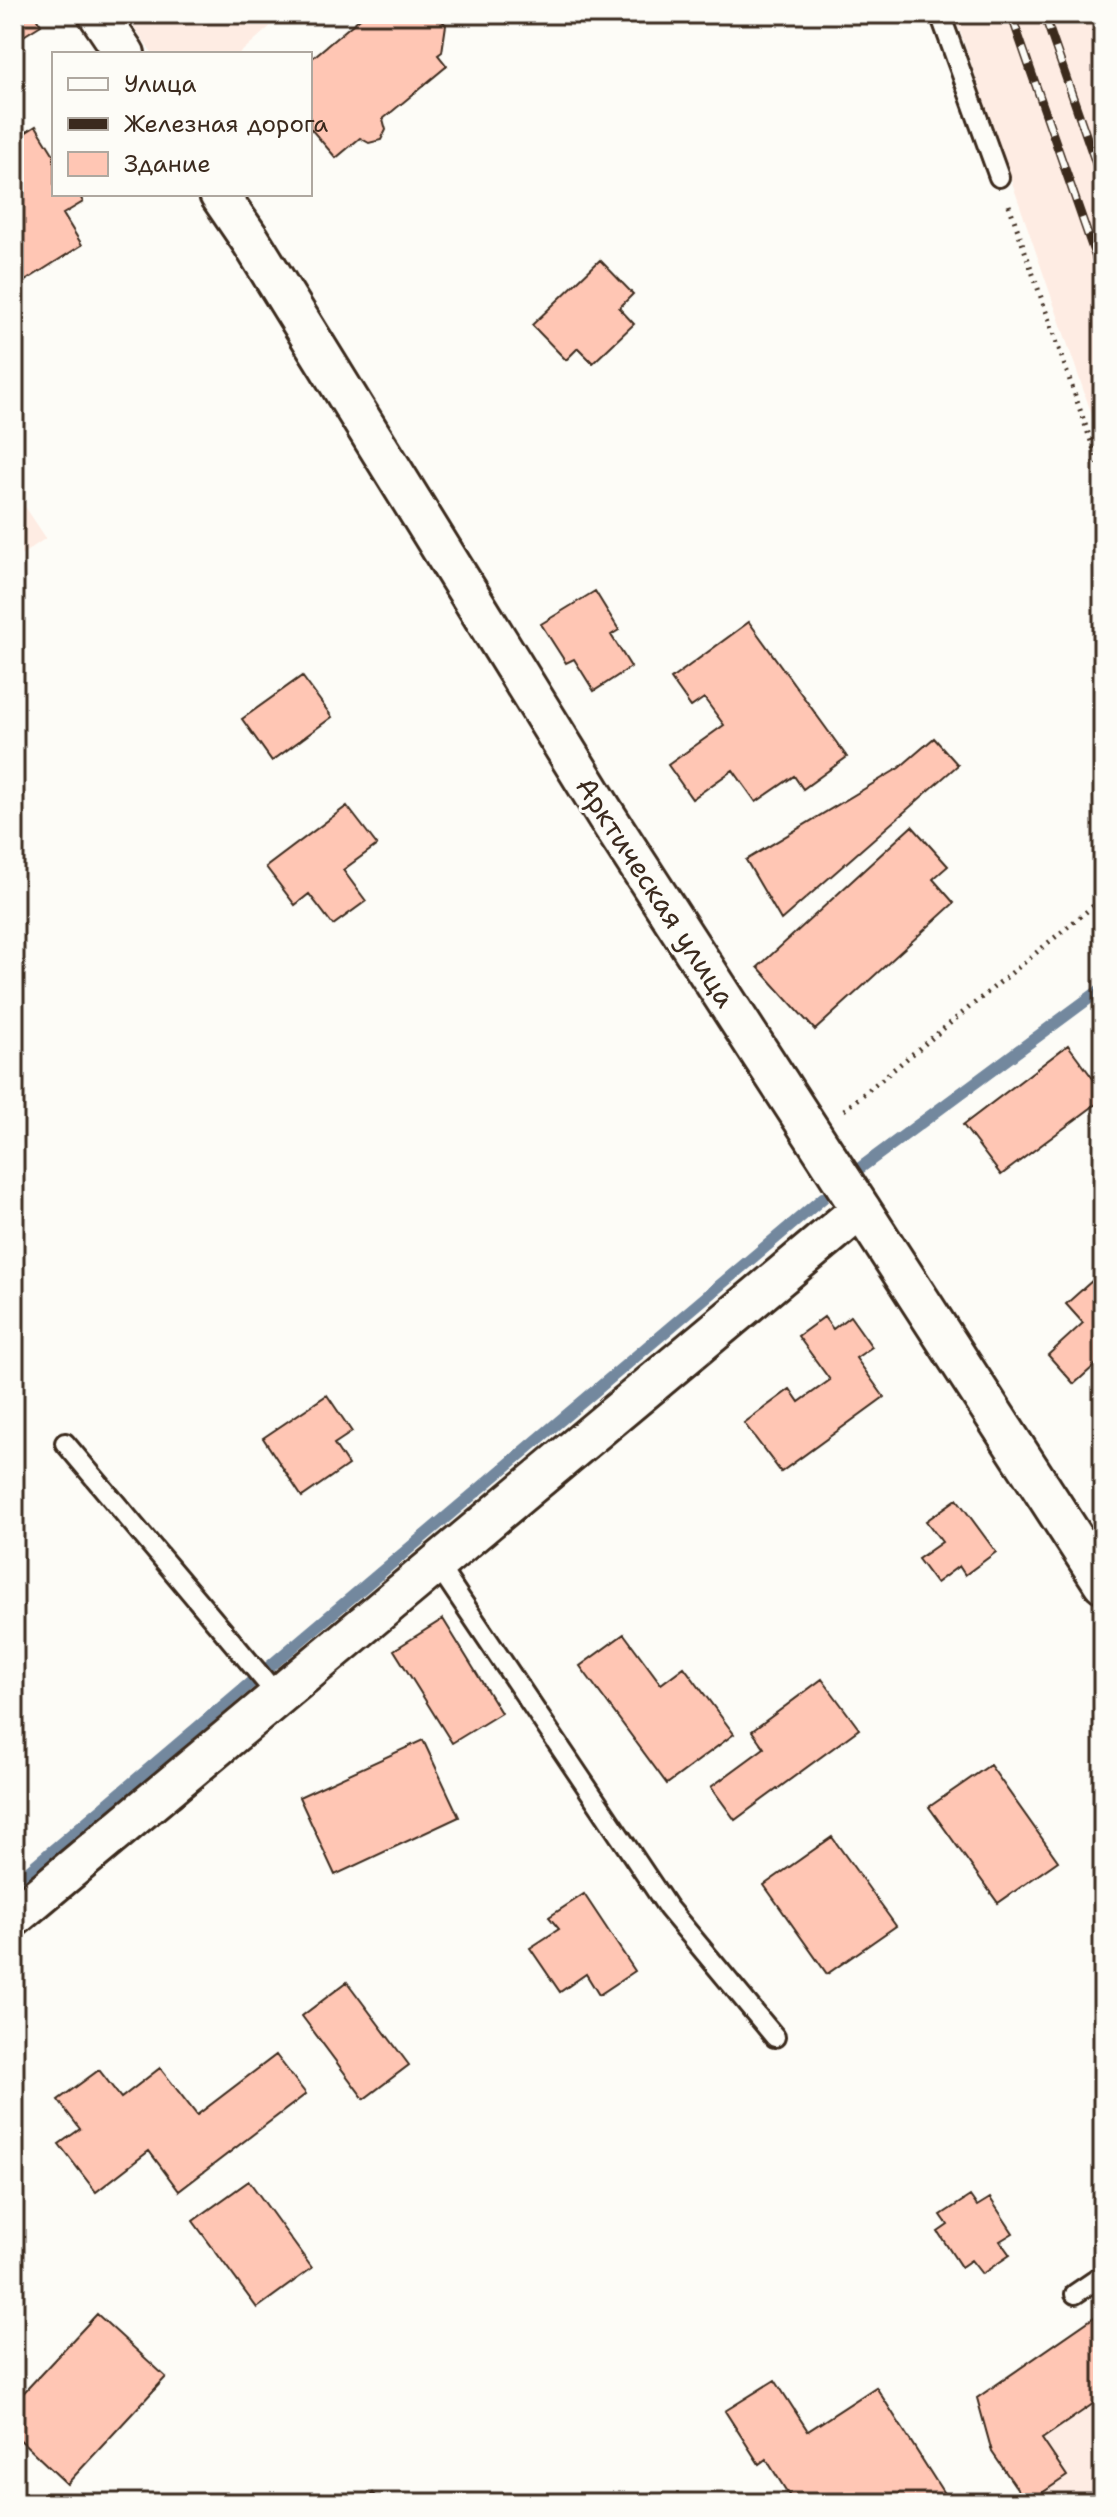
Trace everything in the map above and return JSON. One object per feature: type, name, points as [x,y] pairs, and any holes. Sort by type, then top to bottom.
[{"type":"street","points":[[98,14],[124,52]]},
{"type":"street","name":"Арктическая улица","points":[[220,196],[607,817],[1103,1583]]},
{"type":"street","points":[[14,1917],[861,1209]]},
{"type":"lane","points":[[940,14],[999,177]]},
{"type":"lane","points":[[65,1443],[277,1695]]},
{"type":"lane","points":[[437,1564],[668,1908],[775,2037]]},
{"type":"lane","points":[[1075,2294],[1103,2275]]},
{"type":"path","points":[[999,177],[1103,476]]},
{"type":"path","points":[[813,1135],[1103,898]]},
{"type":"shaded area","points":[[125,14],[284,14],[241,52],[152,52]]},
{"type":"shaded area","points":[[954,14],[1100,14],[1103,23],[1103,447]]},
{"type":"shaded area","points":[[14,490],[46,538],[14,560]]},
{"type":"shaded area","points":[[1103,2311],[1103,2503],[1027,2503],[992,2452]]},
{"type":"building","points":[[14,14],[34,14],[41,25],[14,42]]},
{"type":"building","points":[[365,14],[436,14],[446,25],[442,52],[438,55],[447,66],[383,119],[386,130],[381,140],[369,143],[360,138],[336,158],[312,130],[312,58]]},
{"type":"building","points":[[36,126],[52,152],[52,196],[80,196],[83,202],[63,214],[82,245],[14,288],[14,140]]},
{"type":"building","points":[[600,260],[633,294],[619,308],[634,324],[593,363],[578,348],[566,360],[532,325]]},
{"type":"building","points":[[595,591],[619,630],[611,635],[631,667],[594,691],[574,659],[566,663],[541,624]]},
{"type":"building","points":[[749,622],[847,757],[803,789],[794,776],[756,802],[733,770],[692,799],[668,765],[724,725],[704,698],[691,707],[671,679]]},
{"type":"building","points":[[302,676],[332,717],[272,761],[242,719]]},
{"type":"building","points":[[934,738],[958,765],[781,920],[746,860],[899,768]]},
{"type":"building","points":[[347,806],[377,845],[343,870],[366,901],[333,925],[309,894],[295,905],[266,867]]},
{"type":"building","points":[[912,826],[948,866],[933,879],[954,903],[815,1030],[758,967]]},
{"type":"building","points":[[1068,1045],[1103,1092],[1103,1099],[1001,1175],[963,1125]]},
{"type":"building","points":[[1093,1280],[1103,1291],[1103,1358],[1074,1384],[1048,1355],[1083,1323],[1066,1304]]},
{"type":"building","points":[[850,1316],[872,1347],[856,1358],[884,1397],[781,1472],[744,1423],[790,1389],[799,1402],[830,1380],[798,1336],[824,1317],[833,1329]]},
{"type":"building","points":[[327,1395],[352,1432],[334,1444],[348,1465],[302,1497],[263,1438]]},
{"type":"building","points":[[957,1499],[996,1552],[965,1575],[959,1566],[936,1583],[918,1559],[942,1542],[926,1521]]},
{"type":"building","points":[[443,1619],[501,1713],[452,1743],[394,1650]]},
{"type":"building","points":[[624,1634],[661,1684],[684,1667],[734,1734],[667,1784],[580,1666]]},
{"type":"building","points":[[822,1679],[859,1729],[735,1820],[711,1787],[764,1748],[752,1731]]},
{"type":"building","points":[[423,1740],[459,1817],[335,1875],[299,1797]]},
{"type":"building","points":[[990,1765],[1058,1861],[998,1903],[929,1807]]},
{"type":"building","points":[[832,1837],[896,1926],[827,1974],[764,1885]]},
{"type":"building","points":[[584,1894],[635,1971],[599,1995],[586,1974],[560,1992],[530,1948],[559,1929],[549,1917]]},
{"type":"building","points":[[347,1982],[409,2065],[364,2099],[302,2016]]},
{"type":"building","points":[[276,2055],[306,2094],[179,2191],[149,2151],[96,2192],[59,2144],[80,2129],[58,2100],[99,2070],[121,2098],[160,2068],[197,2115]]},
{"type":"building","points":[[249,2181],[312,2268],[257,2308],[193,2221]]},
{"type":"building","points":[[970,2196],[977,2206],[990,2198],[1013,2233],[1000,2241],[1010,2255],[982,2274],[971,2260],[961,2267],[938,2232],[948,2225],[941,2215]]},
{"type":"building","points":[[1103,2311],[1103,2397],[1042,2439],[1067,2476],[1027,2503],[992,2452],[977,2398]]},
{"type":"building","points":[[97,2314],[166,2377],[67,2484],[14,2434],[14,2403]]},
{"type":"building","points":[[775,2380],[808,2431],[876,2387],[950,2503],[794,2503],[766,2459],[759,2464],[725,2411]]},
{"type":"building","points":[[373,2493],[382,2503],[363,2503]]},
{"type":"building","points":[[346,2494],[355,2503],[337,2503]]},
{"type":"waterway","points":[[856,1171],[1103,988]]},
{"type":"waterway","points":[[14,1883],[823,1198]]},
{"type":"railway","points":[[1011,14],[1103,278]]},
{"type":"railway","points":[[1044,14],[1103,184]]}]
